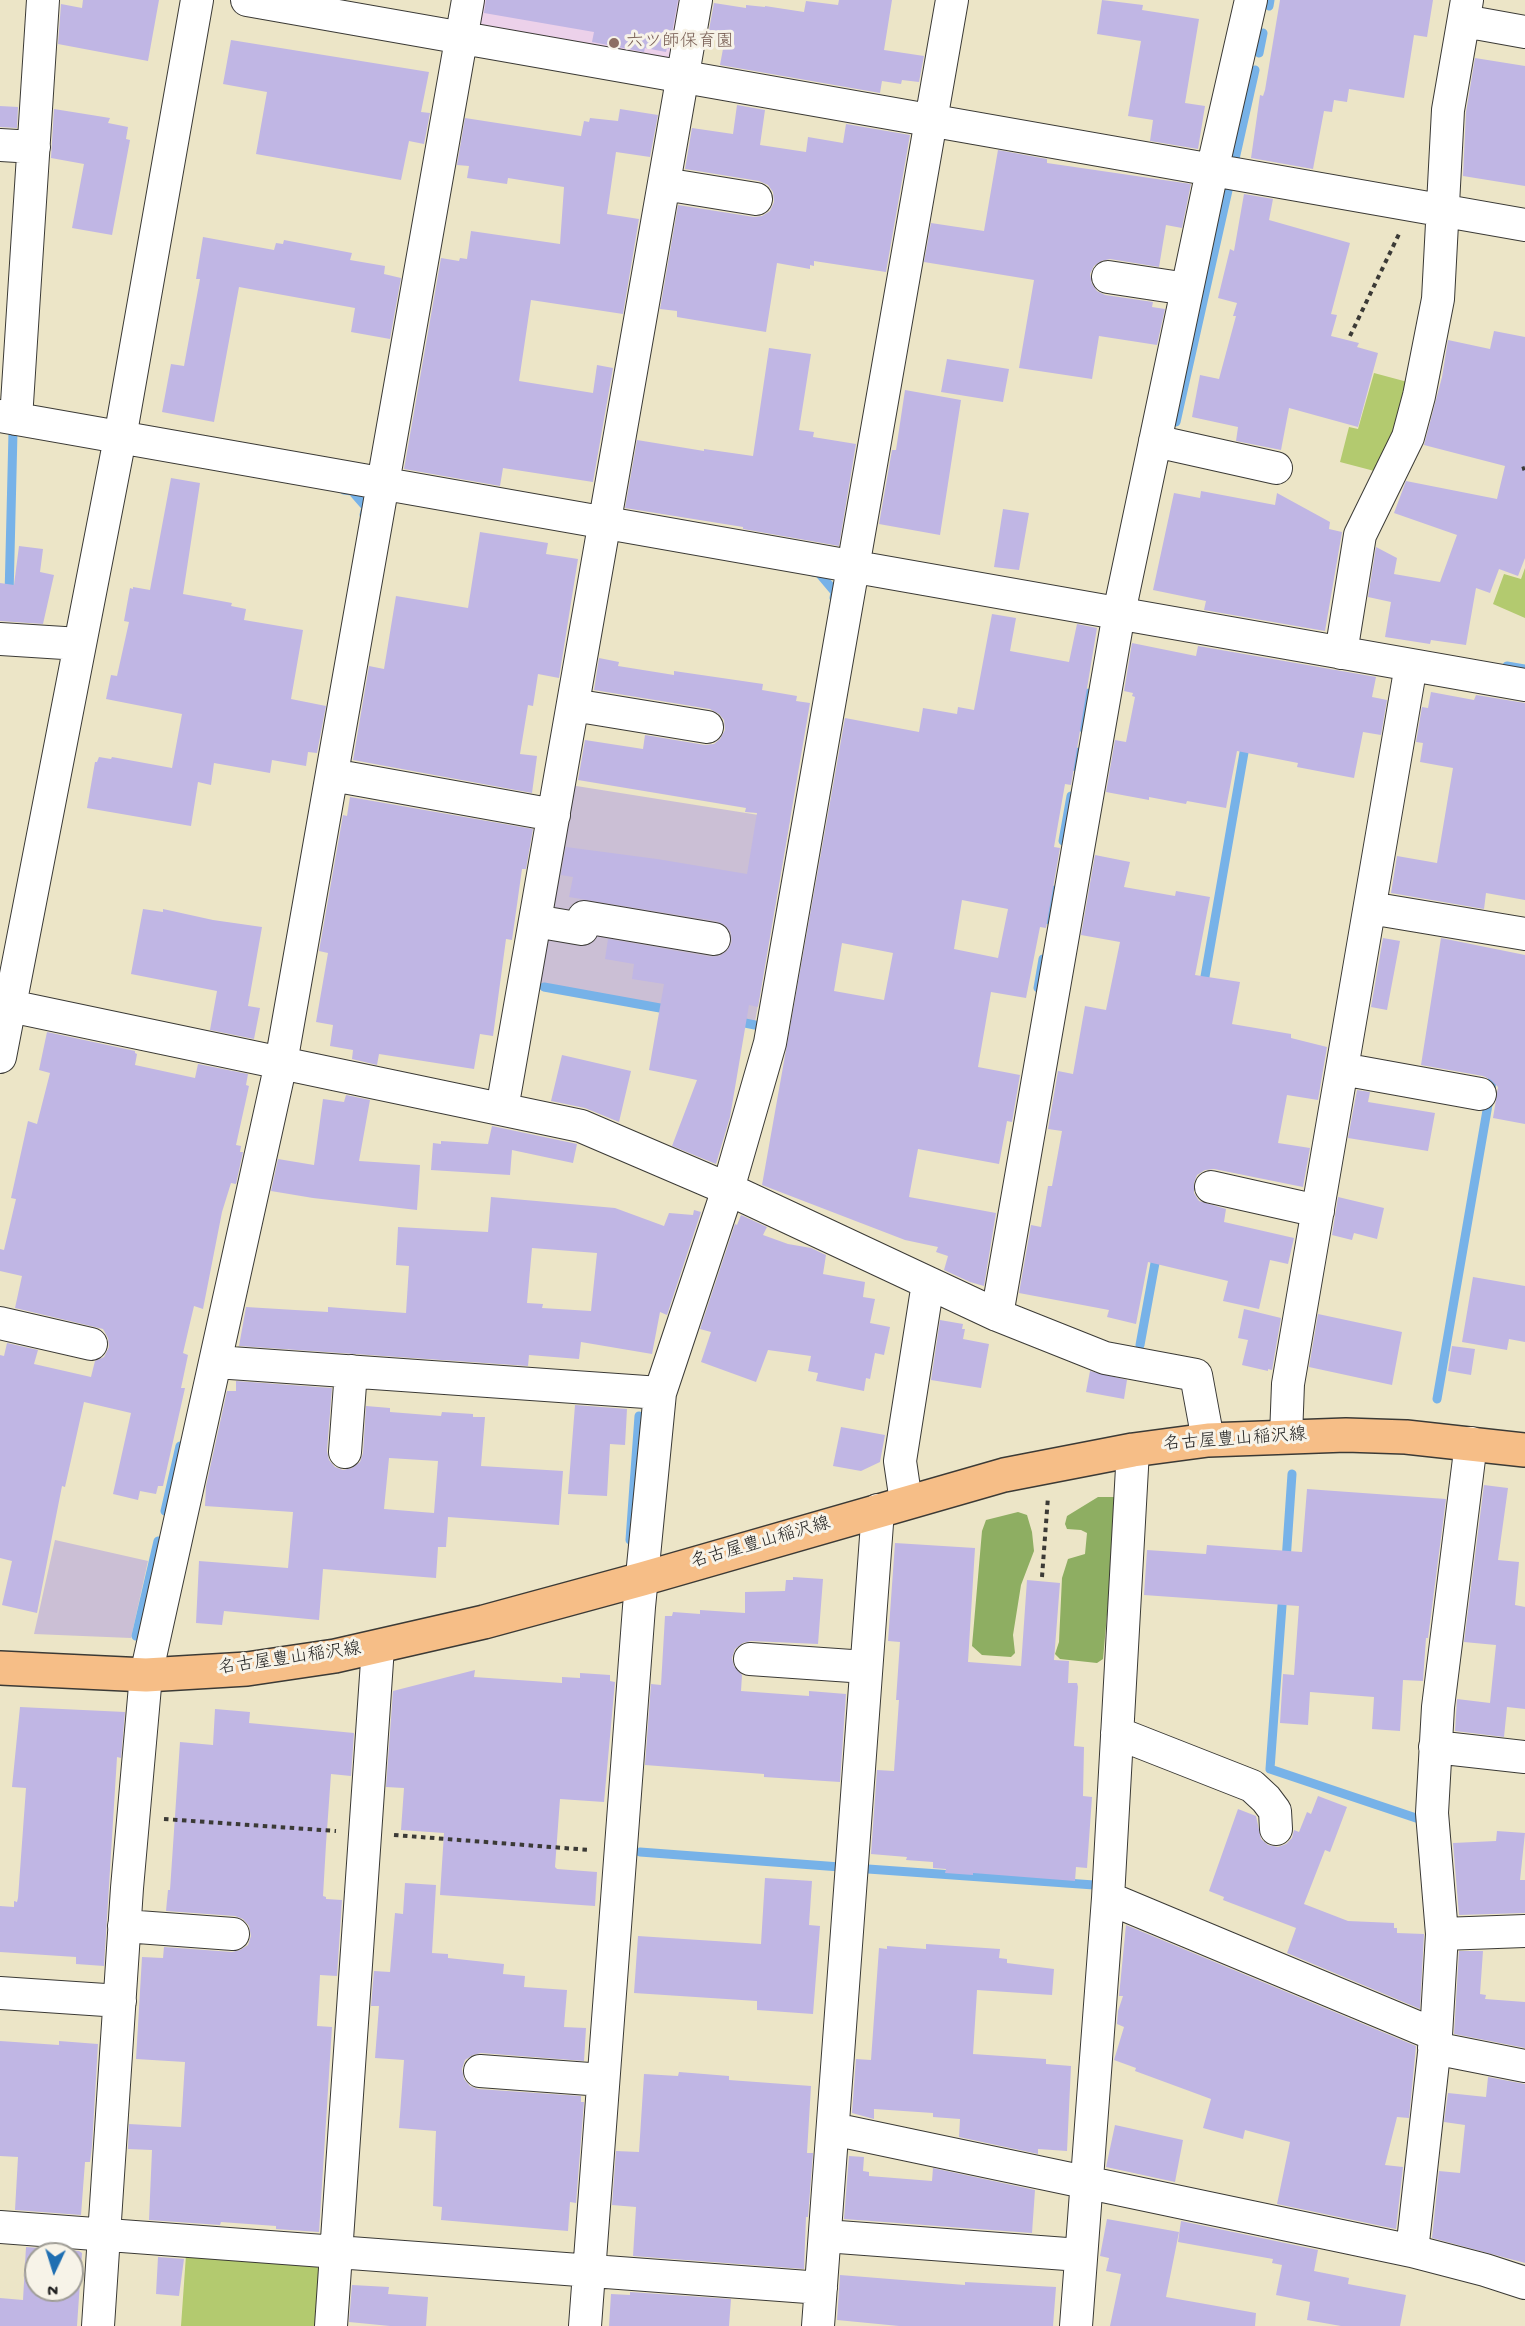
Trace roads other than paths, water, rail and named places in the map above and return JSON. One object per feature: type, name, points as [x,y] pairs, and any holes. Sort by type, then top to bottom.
[{"type":"main road","name":"名古屋豊山稲沢線","points":[[0,1668],[146,1676],[247,1669],[335,1656],[484,1622],[1004,1475],[1133,1450],[1208,1440],[1346,1435],[1525,1449]]},
{"type":"street","points":[[43,0],[34,147],[8,418],[1119,614],[1343,644],[1411,665],[1525,685]]},
{"type":"street","points":[[0,1057],[5,1005],[120,438],[197,0]]},
{"type":"street","points":[[247,0],[1525,225]]},
{"type":"street","points":[[98,2326],[124,1926],[146,1676],[281,1063],[468,0]]},
{"type":"street","points":[[502,1109],[696,0]]},
{"type":"street","points":[[585,2326],[642,1579],[660,1393],[728,1189],[770,1043],[952,0]]},
{"type":"street","points":[[997,1315],[1119,614],[1187,290],[1226,173],[1251,0]]},
{"type":"street","points":[[1343,644],[1360,535],[1408,436],[1419,396],[1438,300],[1431,209],[1466,10],[1525,32]]},
{"type":"street","points":[[0,145],[34,147]]},
{"type":"street","points":[[664,184],[756,199]]},
{"type":"street","points":[[1108,277],[1187,290]]},
{"type":"street","points":[[1155,441],[1276,468]]},
{"type":"street","points":[[0,639],[80,644]]},
{"type":"street","points":[[1286,1436],[1288,1384],[1411,665]]},
{"type":"street","points":[[573,705],[707,727]]},
{"type":"street","points":[[332,775],[554,815]]},
{"type":"street","points":[[1370,908],[1525,934]]},
{"type":"street","points":[[535,921],[582,929],[584,917],[714,939]]},
{"type":"street","points":[[5,1005],[580,1126],[728,1189],[997,1315],[1105,1358],[1196,1375],[1208,1440]]},
{"type":"street","points":[[1342,1070],[1480,1094]]},
{"type":"street","points":[[1211,1187],[1318,1211]]},
{"type":"street","points":[[818,2326],[866,1667],[928,1283]]},
{"type":"street","points":[[0,1323],[91,1344]]},
{"type":"street","points":[[216,1362],[660,1393]]},
{"type":"street","points":[[345,1452],[351,1371]]},
{"type":"street","points":[[1412,2251],[1435,2042],[1442,1934],[1432,1813],[1435,1747],[1471,1443]]},
{"type":"street","points":[[1076,2326],[1085,2181],[1108,1898],[1133,1450]]},
{"type":"street","points":[[331,2326],[378,1647]]},
{"type":"street","points":[[750,1659],[866,1667]]},
{"type":"street","points":[[1117,1733],[1252,1786],[1275,1811],[1276,1828]]},
{"type":"street","points":[[1435,1747],[1525,1757]]},
{"type":"street","points":[[1108,1898],[1435,2042],[1525,2066]]},
{"type":"street","points":[[124,1926],[233,1934]]},
{"type":"street","points":[[1442,1934],[1525,1931]]},
{"type":"street","points":[[0,1993],[120,2001]]},
{"type":"street","points":[[480,2071],[603,2080]]},
{"type":"street","points":[[833,2129],[1412,2251],[1525,2283]]},
{"type":"street","points":[[0,2227],[821,2288]]},
{"type":"street","points":[[825,2236],[1080,2255]]},
{"type":"waterway","points":[[1269,6],[1270,0]]},
{"type":"waterway","points":[[1259,53],[1263,33]]},
{"type":"waterway","points":[[1176,422],[1255,70]]},
{"type":"waterway","points":[[9,596],[13,432]]},
{"type":"waterway","points":[[344,490],[352,491],[366,507],[364,515]]},
{"type":"waterway","points":[[813,572],[819,573],[835,592],[834,598]]},
{"type":"waterway","points":[[1507,666],[1525,669]]},
{"type":"waterway","points":[[1083,728],[1089,693]]},
{"type":"waterway","points":[[1203,988],[1246,741]]},
{"type":"waterway","points":[[1076,767],[1079,752]]},
{"type":"waterway","points":[[1063,841],[1071,796]]},
{"type":"waterway","points":[[1049,920],[1055,890]]},
{"type":"waterway","points":[[1038,988],[1043,959]]},
{"type":"waterway","points":[[544,987],[671,1010]]},
{"type":"waterway","points":[[735,1021],[760,1026]]},
{"type":"waterway","points":[[1437,1399],[1494,1070]]},
{"type":"waterway","points":[[1140,1345],[1157,1252]]},
{"type":"waterway","points":[[630,1540],[639,1416]]},
{"type":"waterway","points":[[165,1511],[180,1446]]},
{"type":"waterway","points":[[1286,1561],[1292,1474]]},
{"type":"waterway","points":[[136,1636],[158,1541]]},
{"type":"waterway","points":[[1283,1592],[1270,1769],[1422,1820]]},
{"type":"waterway","points":[[640,1852],[840,1867]]},
{"type":"waterway","points":[[868,1869],[1094,1885]]},
{"type":"place","name":"六ツ師保育園","points":[[614,43]]}]
